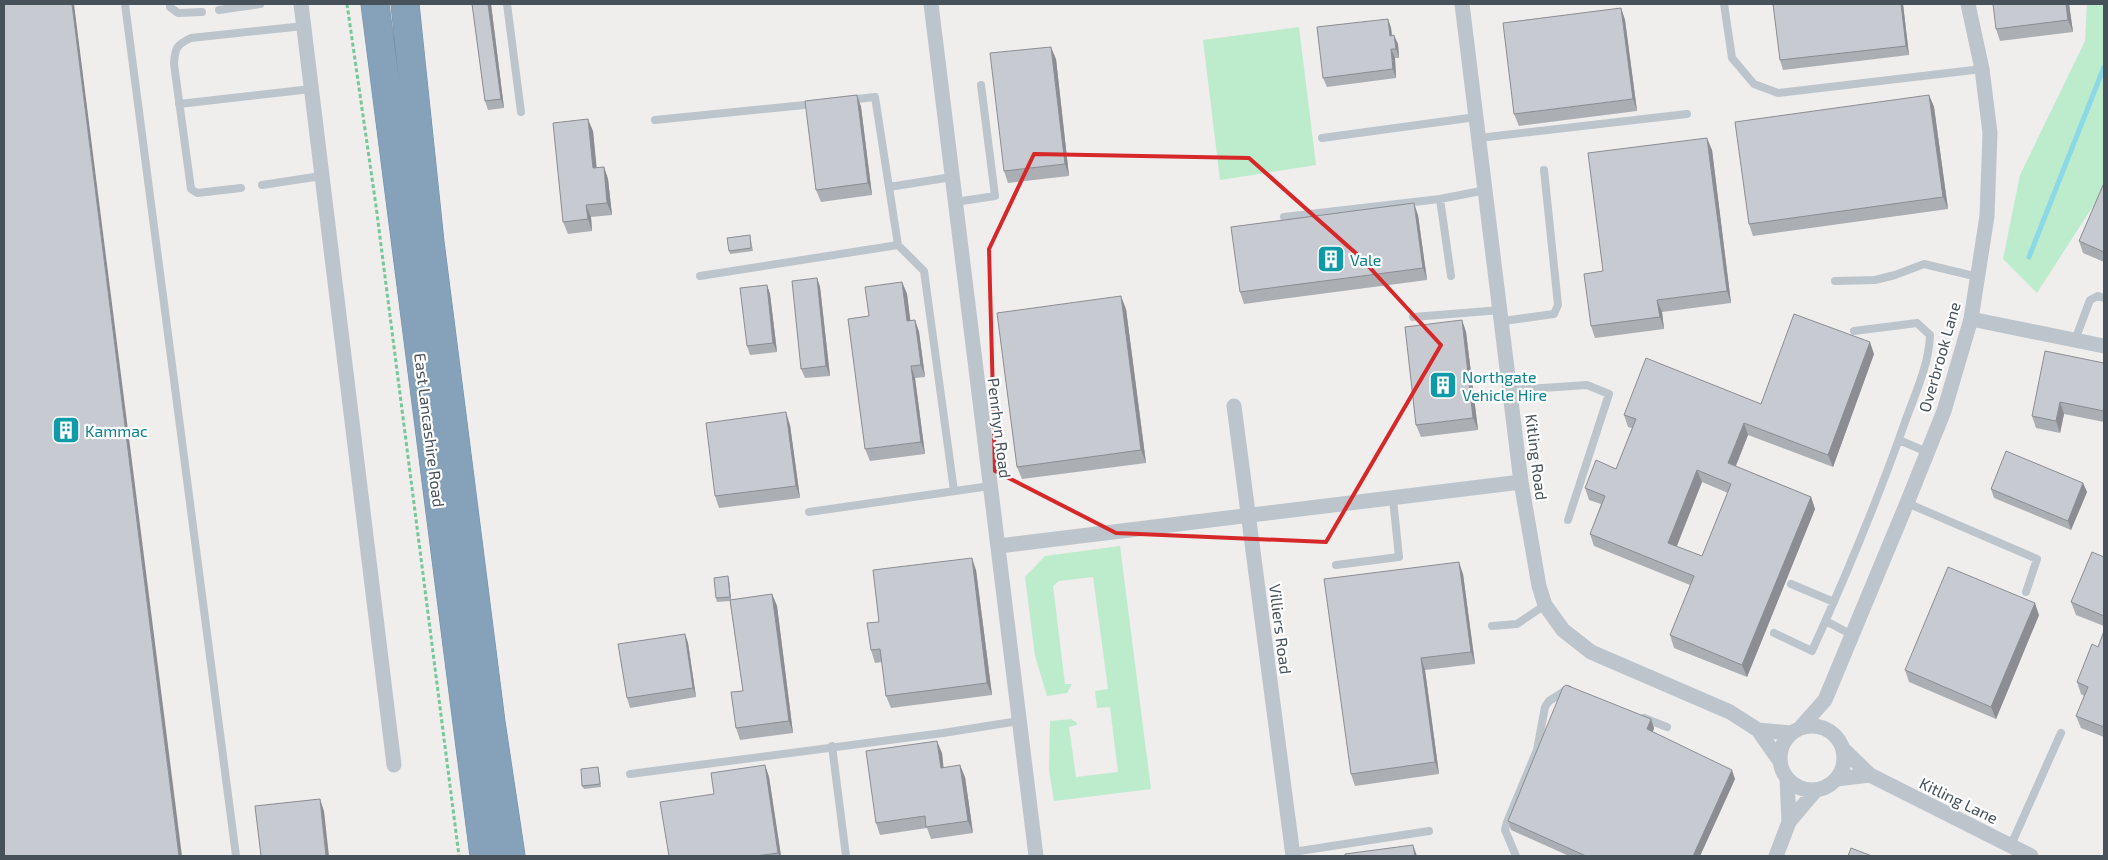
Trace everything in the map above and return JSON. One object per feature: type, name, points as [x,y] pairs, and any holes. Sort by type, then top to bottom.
[{"type":"highway","name":"East Lancashire Road","points":[[375,4],[484,856]]},
{"type":"highway","name":"East Lancashire Road","points":[[405,4],[432,262],[491,722],[511,856]]},
{"type":"street","points":[[301,4],[394,765]]},
{"type":"street","name":"Penrhyn Road","points":[[931,4],[1036,856]]},
{"type":"street","name":"Kitling Road","points":[[1462,4],[1502,315],[1521,482],[1539,586],[1545,605],[1563,630],[1591,652],[1730,712],[1758,730],[1779,760]]},
{"type":"street","name":"Overbrook Lane","points":[[1796,730],[1825,700],[1944,411],[1971,319],[1987,216],[1990,133],[1982,69],[1968,4]]},
{"type":"street","points":[[1971,319],[2104,346]]},
{"type":"street","name":"Villiers Road","points":[[1234,406],[1293,854]]},
{"type":"street","points":[[998,546],[1521,482]]},
{"type":"street","points":[[1825,700],[1832,733]]},
{"type":"street","points":[[1812,726],[1822,727],[1832,733],[1843,749],[1844,760],[1842,770],[1836,779],[1823,788],[1805,790],[1795,786],[1787,780],[1782,771],[1779,760],[1780,750],[1785,740],[1796,730],[1812,726]]},
{"type":"street","name":"Kitling Road","points":[[1758,730],[1796,730]]},
{"type":"street","name":"Kitling Lane","points":[[1843,749],[1870,775],[1954,819],[2031,856]]},
{"type":"street","points":[[1836,779],[1870,775]]},
{"type":"street","points":[[1787,780],[1789,822]]},
{"type":"street","points":[[1776,856],[1789,822],[1816,790]]},
{"type":"lane","points":[[125,4],[236,856]]},
{"type":"lane","points":[[170,4],[170,7],[178,14],[202,12]]},
{"type":"lane","points":[[219,10],[260,4]]},
{"type":"lane","points":[[507,4],[521,112]]},
{"type":"lane","points":[[1724,4],[1732,58],[1754,84],[1778,93],[1982,69]]},
{"type":"lane","points":[[241,188],[198,193],[191,189],[174,64],[175,51],[181,43],[191,38],[304,26]]},
{"type":"lane","points":[[954,202],[995,196],[981,85]]},
{"type":"lane","points":[[179,104],[311,89]]},
{"type":"lane","points":[[836,101],[875,97],[898,245],[924,271],[954,492]]},
{"type":"lane","points":[[656,120],[827,102]]},
{"type":"lane","points":[[1479,138],[1688,114]]},
{"type":"lane","points":[[1322,138],[1476,117]]},
{"type":"lane","points":[[1413,317],[1554,314],[1558,306],[1544,170]]},
{"type":"lane","points":[[262,185],[322,176]]},
{"type":"lane","points":[[889,187],[952,177]]},
{"type":"lane","points":[[1284,217],[1440,199],[1486,190]]},
{"type":"lane","points":[[1440,199],[1451,276]]},
{"type":"lane","points":[[700,276],[898,245]]},
{"type":"lane","points":[[1835,281],[1875,280],[1924,264],[1978,277]]},
{"type":"lane","points":[[2075,340],[2090,300],[2098,296],[2104,298]]},
{"type":"lane","points":[[1774,634],[1812,651],[1834,602],[1898,440],[1929,353],[1930,335],[1917,323],[1854,331]]},
{"type":"lane","points":[[1511,390],[1587,385],[1610,394],[1568,520]]},
{"type":"lane","points":[[1898,440],[1927,452]]},
{"type":"lane","points":[[809,512],[990,486]]},
{"type":"lane","points":[[1336,565],[1399,557],[1392,499]]},
{"type":"lane","points":[[1907,503],[2037,559],[2026,592]]},
{"type":"lane","points":[[1791,584],[1834,602]]},
{"type":"lane","points":[[1492,626],[1517,624],[1545,605]]},
{"type":"lane","points":[[1826,621],[1852,635]]},
{"type":"lane","points":[[1516,856],[1506,830],[1507,822],[1537,750],[1545,707],[1558,694],[1568,689],[1574,689]]},
{"type":"lane","points":[[1632,713],[1667,727]]},
{"type":"lane","points":[[630,774],[832,746],[943,733],[1019,721]]},
{"type":"lane","points":[[2011,845],[2061,733]]},
{"type":"lane","points":[[832,746],[846,856]]},
{"type":"lane","points":[[1293,854],[1430,830]]},
{"type":"path","points":[[347,4],[376,206],[459,856]]},
{"type":"highlighted area","points":[[1034,154],[1249,158],[1359,256],[1441,345],[1326,542],[1116,533],[995,471],[989,249]]},
{"type":"green space","points":[[2087,4],[2104,4],[2104,189],[2037,293],[2003,259],[2020,175],[2085,41]]},
{"type":"green space","points":[[1299,27],[1316,165],[1220,180],[1203,40]]},
{"type":"green space","points":[[1120,546],[1151,789],[1054,801],[1049,770],[1050,721],[1071,719],[1077,723],[1077,725],[1069,727],[1076,777],[1118,772],[1110,707],[1097,708],[1095,691],[1108,689],[1093,577],[1059,581],[1053,586],[1065,684],[1072,684],[1067,693],[1047,696],[1035,656],[1025,577],[1045,556]]},
{"type":"building","name":"Kammac","points":[[4,4],[72,4],[179,856],[4,856]]},
{"type":"building","points":[[472,4],[488,4],[501,99],[485,101]]},
{"type":"building","points":[[1773,4],[1901,4],[1906,46],[1780,60]]},
{"type":"building","points":[[1993,4],[2066,4],[2068,20],[1996,29]]},
{"type":"building","points":[[1621,8],[1633,99],[1514,114],[1503,23]]},
{"type":"building","points":[[1388,19],[1390,36],[1394,35],[1396,49],[1391,49],[1393,69],[1323,78],[1317,27]]},
{"type":"building","points":[[1051,47],[1065,164],[1004,171],[990,53]]},
{"type":"building","points":[[857,95],[868,183],[816,190],[805,101]]},
{"type":"building","points":[[1929,95],[1943,197],[1749,224],[1735,122]]},
{"type":"building","points":[[588,119],[593,168],[604,167],[607,203],[586,205],[588,219],[563,222],[553,123]]},
{"type":"building","points":[[1707,138],[1727,291],[1657,300],[1660,317],[1591,326],[1584,274],[1603,271],[1588,153]]},
{"type":"building","points":[[2104,183],[2104,252],[2079,241]]},
{"type":"building","name":"Vale","points":[[1414,203],[1423,268],[1240,292],[1231,227]]},
{"type":"building","points":[[750,235],[751,248],[729,251],[727,238]]},
{"type":"building","points":[[817,278],[826,366],[801,369],[792,281]]},
{"type":"building","points":[[902,282],[907,321],[915,320],[921,365],[911,366],[921,442],[865,449],[848,319],[869,316],[865,287]]},
{"type":"building","points":[[767,285],[773,343],[747,346],[740,288]]},
{"type":"building","points":[[1121,296],[1141,450],[1017,467],[997,313]]},
{"type":"building","points":[[1794,314],[1870,342],[1828,455],[1744,423],[1728,463],[1811,497],[1742,665],[1670,635],[1694,576],[1590,534],[1605,496],[1585,488],[1596,460],[1616,469],[1636,419],[1624,415],[1646,358],[1761,404]],"holes":[[[1697,470],[1731,484],[1702,556],[1668,543]]]},
{"type":"building","name":"Northgate Vehicle Hire","points":[[1462,320],[1473,418],[1416,425],[1405,327]]},
{"type":"building","points":[[2045,351],[2104,363],[2104,411],[2060,402],[2056,421],[2032,416]]},
{"type":"building","points":[[786,412],[796,486],[715,496],[706,423]]},
{"type":"building","points":[[2006,451],[2083,483],[2068,521],[1991,489]]},
{"type":"building","points":[[2092,552],[2104,557],[2104,616],[2071,602]]},
{"type":"building","points":[[972,558],[987,683],[886,696],[880,649],[871,650],[867,623],[879,622],[873,570]]},
{"type":"building","points":[[1459,562],[1471,652],[1421,658],[1435,762],[1351,774],[1324,579]]},
{"type":"building","points":[[1948,567],[2035,603],[1991,707],[1905,670]]},
{"type":"building","points":[[728,576],[730,597],[716,598],[714,578]]},
{"type":"building","points":[[772,594],[789,721],[736,728],[731,692],[743,691],[730,600]]},
{"type":"building","points":[[2104,631],[2104,727],[2076,716],[2088,687],[2077,682],[2092,644],[2098,647]]},
{"type":"building","points":[[685,634],[693,688],[627,698],[618,644]]},
{"type":"building","points":[[1566,685],[1651,719],[1647,729],[1732,770],[1693,856],[1586,856],[1508,821],[1563,687]]},
{"type":"building","points":[[937,741],[941,768],[960,765],[968,821],[926,827],[925,816],[876,823],[866,751]]},
{"type":"building","points":[[765,765],[778,853],[756,856],[669,856],[660,802],[714,794],[711,773]]},
{"type":"building","points":[[598,767],[600,784],[582,786],[581,769]]},
{"type":"building","points":[[320,799],[326,856],[261,856],[255,806]]},
{"type":"building","points":[[1413,845],[1415,856],[1345,856],[1345,854]]},
{"type":"building","points":[[1851,848],[1872,856],[1848,856]]},
{"type":"waterway","points":[[2029,257],[2104,67]]},
{"type":"place","name":"Vale","points":[[1331,259]]},
{"type":"place","name":"Northgate Vehicle Hire","points":[[1443,385]]},
{"type":"place","name":"Kammac","points":[[66,430]]}]
